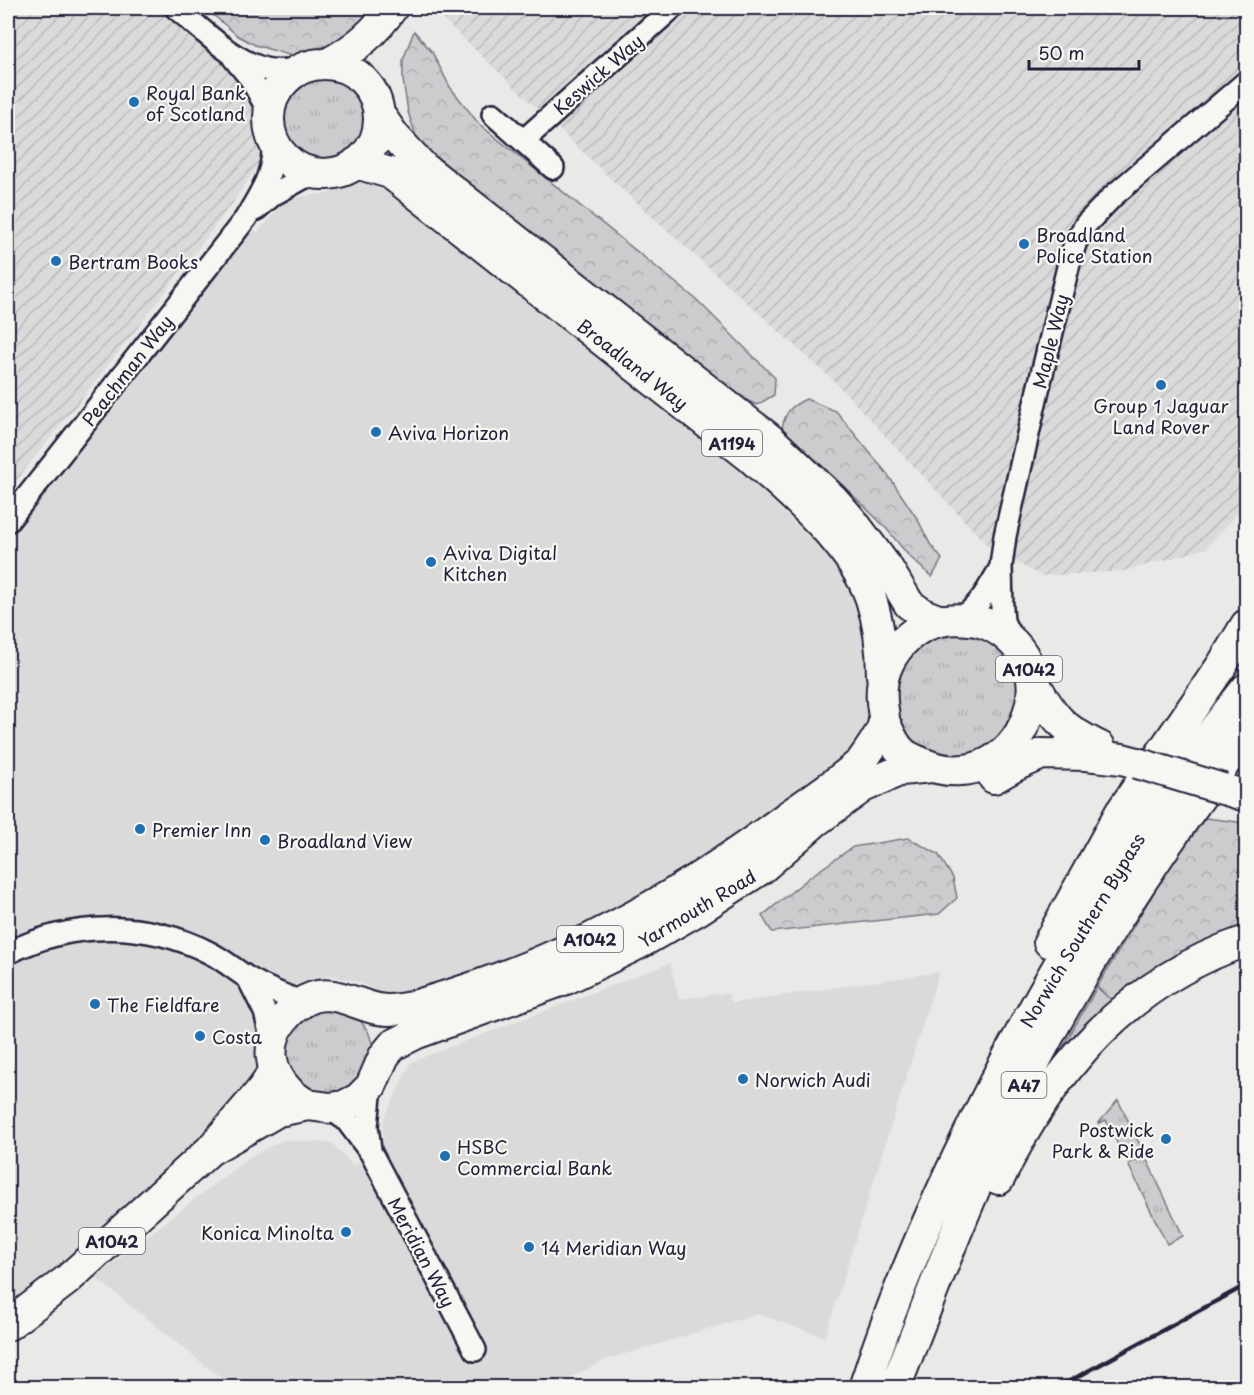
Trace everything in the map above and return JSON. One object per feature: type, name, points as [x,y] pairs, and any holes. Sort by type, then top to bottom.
[{"type":"highway","points":[[386,17],[370,68],[378,129],[374,143],[356,163],[336,172],[314,172],[299,167],[279,150],[272,127],[274,97],[291,75],[351,52],[386,17]]},
{"type":"highway","points":[[315,66],[341,66],[356,74],[376,103]]},
{"type":"highway","name":"Broadland Way","points":[[376,103],[395,137],[423,167],[779,447],[853,522],[888,569],[909,604],[923,614],[949,619]]},
{"type":"highway","name":"Broadland Way","points":[[356,163],[390,173],[731,442],[790,493],[843,550],[864,583],[878,623],[882,676]]},
{"type":"highway","name":"Yarmouth Road","points":[[1034,682],[1027,720],[1020,735],[1012,746],[998,758],[972,769],[947,770],[932,767],[902,753],[891,738],[884,721],[882,676],[891,656],[903,641],[919,629],[949,619],[980,622],[997,630],[1012,641],[1027,662],[1034,682],[1050,710],[1068,728],[1122,759]]},
{"type":"highway","name":"A47","points":[[973,1124],[1018,1001],[1087,870],[1120,813],[1222,665],[1246,625]]},
{"type":"highway","name":"Norwich Southern Bypass","points":[[864,1388],[924,1227],[973,1124],[1055,968],[1153,814],[1192,758],[1246,689]]},
{"type":"highway","name":"Yarmouth Road","points":[[8,1325],[67,1280],[210,1150],[268,1081],[280,1024],[302,1002],[320,996],[337,996],[379,1009],[403,1009],[461,992],[561,953],[653,907],[747,846],[845,776],[861,762],[871,749],[884,721]]},
{"type":"highway","name":"Norwich Southern Bypass","points":[[897,1388],[947,1253],[1006,1118],[1072,994],[1150,870],[1246,735]]},
{"type":"highway","name":"Yarmouth Road","points":[[1012,746],[1020,743],[1046,742],[1086,755],[1122,759],[1246,796]]},
{"type":"highway","points":[[761,869],[803,845],[842,815],[888,790],[906,785],[945,787],[969,785],[996,778],[1015,766],[1042,754],[1086,755]]},
{"type":"highway","name":"Yarmouth Road","points":[[210,1150],[278,1111],[319,1106],[344,1106],[358,1099],[371,1086],[384,1056],[393,1045],[415,1034],[557,983],[640,944],[761,869],[816,821],[863,787],[901,770],[932,767]]},
{"type":"highway","name":"A47","points":[[897,1388],[934,1322],[1001,1175],[1047,1096],[1066,1069],[1090,1040],[1142,994],[1184,967],[1246,941]]},
{"type":"highway","points":[[363,1004],[379,1027],[384,1056]]},
{"type":"highway","points":[[273,1057],[287,1090],[296,1099],[319,1106]]},
{"type":"street","points":[[176,8],[229,51],[251,79],[272,127]]},
{"type":"street","name":"Keswick Way","points":[[524,140],[672,8]]},
{"type":"street","points":[[229,51],[266,69],[281,70],[315,66]]},
{"type":"street","name":"Maple Way","points":[[1012,641],[1003,621],[1001,566],[1010,510],[1076,241],[1086,224],[1113,196],[1246,82]]},
{"type":"street","points":[[493,114],[553,168]]},
{"type":"street","name":"Peachman Way","points":[[8,521],[246,218],[264,187],[273,162],[272,127]]},
{"type":"street","name":"Peachman Way","points":[[246,218],[274,194],[314,172]]},
{"type":"street","name":"Maple Way","points":[[949,619],[971,612],[980,603],[1001,566]]},
{"type":"street","points":[[8,953],[28,943],[67,932],[110,928],[145,931],[176,938],[210,953],[281,996],[302,1002]]},
{"type":"street","points":[[248,978],[265,1012],[273,1057]]},
{"type":"street","name":"Meridian Way","points":[[371,1086],[367,1126],[371,1153]]},
{"type":"street","name":"Meridian Way","points":[[319,1106],[347,1121],[371,1153],[475,1350]]},
{"type":"shaded area","points":[[8,8],[159,8],[225,61],[247,89],[255,108],[263,158],[232,204],[133,334],[8,491]]},
{"type":"shaded area","points":[[431,8],[1246,8],[1246,504],[1205,549],[1124,571],[1041,576],[988,546],[836,383],[626,193]]},
{"type":"shaded area","points":[[359,183],[373,183],[405,203],[748,477],[817,545],[844,578],[858,605],[866,630],[869,683],[867,724],[858,749],[799,796],[627,906],[492,967],[404,996],[384,994],[358,982],[330,975],[310,984],[286,986],[257,1013],[263,1061],[252,1086],[147,1195],[8,1312],[8,521],[241,224],[258,232],[286,200],[329,193]]},
{"type":"shaded area","points":[[670,963],[679,999],[728,993],[732,1003],[939,972],[825,1337],[757,1314],[605,1360],[553,1387],[232,1387],[95,1277],[249,1157],[283,1140],[332,1143],[353,1166],[383,1149],[383,1121],[411,1062]]},
{"type":"green space","points":[[205,8],[372,8],[365,22],[348,38],[292,56],[255,45],[238,36]]},
{"type":"green space","points":[[414,31],[432,52],[450,87],[479,124],[697,300],[775,378],[774,395],[757,405],[746,400],[447,170],[418,142],[408,112],[403,80],[403,60]]},
{"type":"green space","points":[[317,77],[333,77],[348,84],[359,95],[366,110],[363,134],[354,147],[333,159],[317,159],[302,152],[291,141],[284,126],[284,110],[291,95],[302,84]]},
{"type":"green space","points":[[806,399],[836,411],[888,475],[918,520],[930,544],[942,559],[932,577],[909,556],[859,501],[782,428],[790,410]]},
{"type":"green space","points":[[941,632],[982,635],[1013,661],[1022,701],[991,752],[952,761],[915,746],[901,731],[893,712],[896,672],[906,654]]},
{"type":"green space","points":[[1205,818],[1246,823],[1246,929],[1123,1001],[1109,998],[1097,987],[1164,875]]},
{"type":"green space","points":[[908,838],[938,854],[953,878],[957,898],[939,914],[772,932],[762,916],[811,876],[853,847]]},
{"type":"green space","points":[[1097,987],[1109,998],[1123,1001],[1053,1065]]},
{"type":"green space","points":[[332,1007],[359,1019],[368,1031],[373,1046],[372,1060],[358,1085],[332,1096],[304,1089],[286,1066],[286,1038],[303,1014]]},
{"type":"green space","points":[[1118,1100],[1142,1149],[1124,1157],[1106,1120],[1098,1124]]},
{"type":"green space","points":[[1145,1156],[1183,1236],[1167,1244],[1128,1164]]},
{"type":"railway","points":[[1057,1388],[1246,1285]]},
{"type":"place","name":"Royal Bank of Scotland","points":[[134,102]]},
{"type":"place","name":"Broadland Police Station","points":[[1024,244]]},
{"type":"place","name":"Bertram Books","points":[[56,261]]},
{"type":"place","name":"Group 1 Jaguar Land Rover","points":[[1161,385]]},
{"type":"place","name":"Aviva Horizon","points":[[376,432]]},
{"type":"place","name":"Aviva Digital Kitchen","points":[[431,562]]},
{"type":"place","name":"Premier Inn","points":[[140,829]]},
{"type":"place","name":"Broadland View","points":[[265,840]]},
{"type":"place","name":"The Fieldfare","points":[[95,1004]]},
{"type":"place","name":"Costa","points":[[200,1036]]},
{"type":"place","name":"Norwich Audi","points":[[743,1079]]},
{"type":"place","name":"Postwick Park & Ride","points":[[1166,1139]]},
{"type":"place","name":"HSBC Commercial Bank","points":[[445,1156]]},
{"type":"place","name":"Konica Minolta","points":[[346,1232]]},
{"type":"place","name":"14 Meridian Way","points":[[529,1247]]}]
